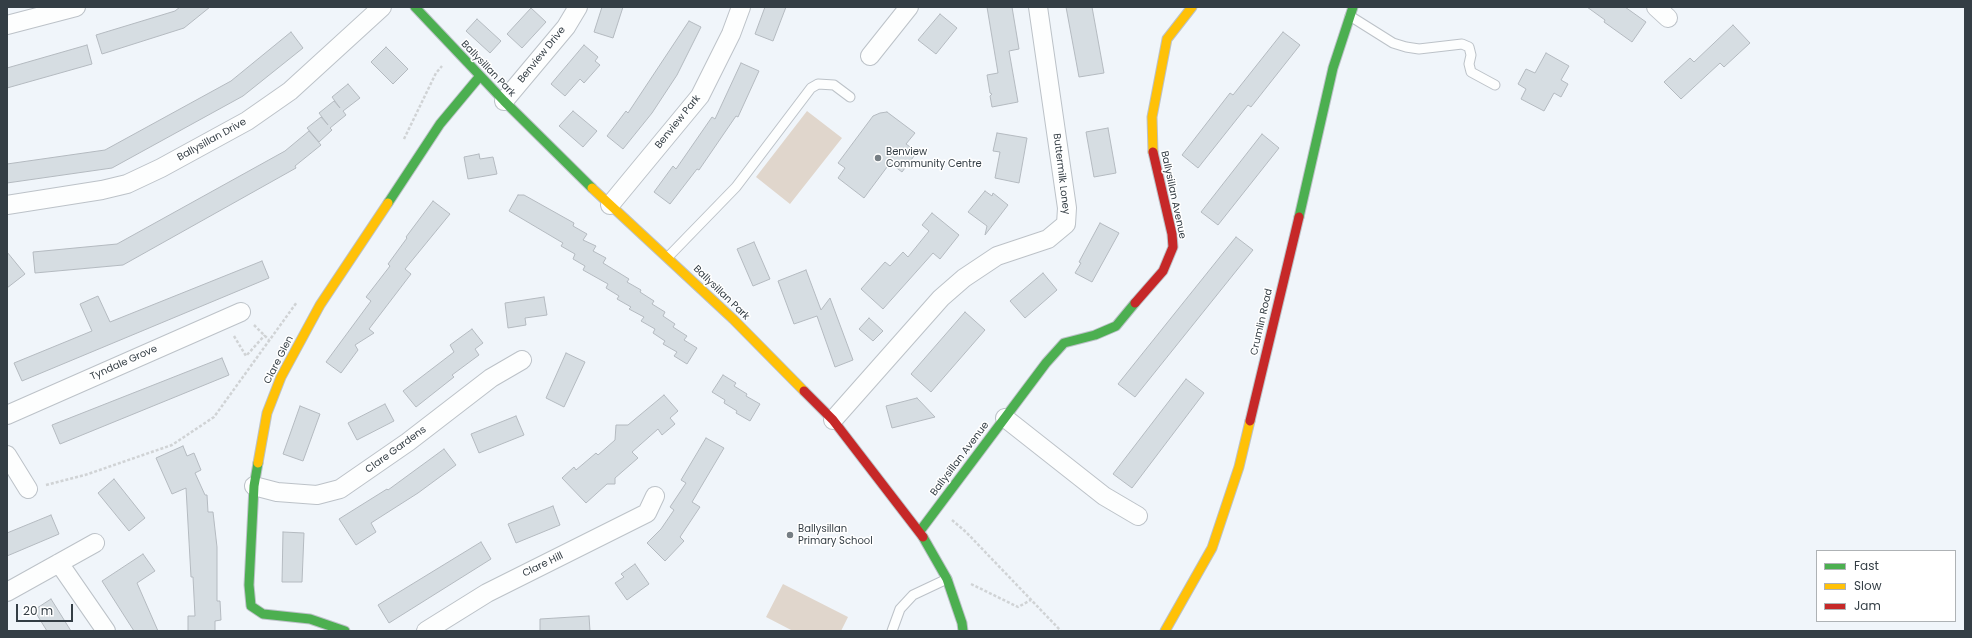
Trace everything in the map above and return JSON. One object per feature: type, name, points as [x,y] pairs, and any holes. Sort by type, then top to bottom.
[{"type":"street","points":[[7,25],[31,13],[76,7]]},
{"type":"street","name":"Ballysillan Drive","points":[[7,205],[102,190],[127,184],[160,168],[247,121],[290,91],[382,7]]},
{"type":"street","name":"Ballysillan Park","points":[[415,7],[504,101],[610,205],[668,257],[733,319],[833,420],[920,531],[947,579],[962,623],[963,631]]},
{"type":"street","name":"Benview Drive","points":[[504,101],[566,27],[578,7]]},
{"type":"street","name":"Benview Park","points":[[610,205],[700,96],[731,34],[741,7]]},
{"type":"street","points":[[870,56],[909,7]]},
{"type":"street","name":"Buttermilk Loney","points":[[833,420],[942,298],[964,278],[997,256],[1048,239],[1066,224],[1067,208],[1038,7]]},
{"type":"street","name":"Ballysillan Avenue","points":[[920,531],[1046,363],[1064,343],[1095,335],[1116,326],[1163,271],[1173,246],[1172,234],[1153,155],[1152,117],[1167,39],[1192,7]]},
{"type":"street","name":"Crumlin Road","points":[[1165,631],[1212,548],[1239,468],[1316,146],[1333,68],[1352,11]]},
{"type":"street","name":"Clare Glen","points":[[345,631],[310,619],[262,614],[251,606],[248,585],[254,486],[266,413],[281,377],[320,305],[440,124],[480,76]]},
{"type":"street","name":"Tyndale Grove","points":[[7,415],[241,312]]},
{"type":"street","name":"Clare Gardens","points":[[254,486],[277,492],[318,495],[340,489],[408,442],[491,378],[522,360]]},
{"type":"street","points":[[1005,418],[1104,496],[1138,516]]},
{"type":"street","points":[[7,455],[28,489]]},
{"type":"street","name":"Clare Hill","points":[[426,631],[487,593],[647,513],[655,496]]},
{"type":"street","points":[[7,592],[95,543]]},
{"type":"street","points":[[59,563],[106,631]]},
{"type":"lane","points":[[1352,11],[1393,43],[1406,47],[1419,49],[1462,44],[1469,47],[1472,55],[1470,64],[1471,72],[1495,85]]},
{"type":"lane","points":[[668,257],[736,187],[810,88],[818,84],[834,85],[850,97]]},
{"type":"lane","points":[[892,631],[900,609],[913,595],[947,579]]},
{"type":"path","points":[[403,141],[436,73],[456,50]]},
{"type":"path","points":[[28,489],[85,475],[172,445],[214,417],[300,297]]},
{"type":"path","points":[[938,508],[966,532],[1061,631]]},
{"type":"path","points":[[947,579],[973,585],[1018,607],[1031,600]]},
{"type":"shaded area","points":[[807,111],[842,138],[790,204],[756,177]]},
{"type":"shaded area","points":[[783,584],[848,617],[841,631],[793,631],[766,617]]},
{"type":"building","points":[[180,7],[210,7],[184,28],[102,54],[96,35],[175,11]]},
{"type":"building","points":[[602,7],[623,7],[613,38],[594,32]]},
{"type":"building","points":[[765,7],[786,7],[773,41],[755,34]]},
{"type":"building","points":[[987,7],[1012,7],[1019,49],[1009,51],[1018,102],[992,107],[990,96],[992,94],[990,93],[987,75],[998,73]]},
{"type":"building","points":[[1066,7],[1092,7],[1104,73],[1079,77]]},
{"type":"building","points":[[1587,7],[1625,7],[1646,22],[1632,42],[1604,22],[1605,20]]},
{"type":"building","points":[[531,8],[546,22],[522,48],[507,34]]},
{"type":"building","points":[[940,14],[957,28],[936,54],[918,40]]},
{"type":"building","points":[[477,19],[501,41],[490,53],[466,31]]},
{"type":"building","points":[[689,21],[701,27],[677,75],[652,113],[623,149],[607,136],[626,111],[628,113]]},
{"type":"building","points":[[1733,25],[1750,43],[1724,67],[1720,63],[1681,99],[1664,82],[1690,58],[1694,62]]},
{"type":"building","points":[[291,32],[303,48],[243,96],[112,168],[7,183],[7,164],[105,150],[231,81]]},
{"type":"building","points":[[1283,32],[1300,45],[1251,107],[1248,105],[1198,168],[1182,155],[1230,93],[1233,95]]},
{"type":"building","points":[[87,45],[92,64],[7,88],[7,68]]},
{"type":"building","points":[[584,45],[598,57],[595,61],[600,65],[584,83],[580,79],[565,96],[551,84]]},
{"type":"building","points":[[386,47],[408,69],[393,84],[371,62]]},
{"type":"building","points":[[1546,53],[1569,66],[1561,80],[1568,84],[1561,97],[1554,93],[1544,111],[1521,99],[1526,89],[1518,84],[1526,69],[1535,73]]},
{"type":"building","points":[[741,63],[759,71],[738,117],[736,116],[699,170],[697,169],[670,204],[654,192],[673,166],[676,169],[712,117],[715,119]]},
{"type":"building","points":[[348,84],[360,98],[343,111],[346,115],[330,128],[332,130],[319,142],[307,128],[321,117],[328,125],[319,113],[334,101],[340,108],[332,97]]},
{"type":"building","points":[[573,111],[597,131],[583,147],[559,126]]},
{"type":"building","name":"Benview Community Centre","points":[[887,112],[915,133],[906,144],[917,152],[902,172],[890,163],[864,198],[838,178],[845,168],[838,163],[873,116]]},
{"type":"building","points":[[1108,128],[1116,173],[1094,177],[1086,132]]},
{"type":"building","points":[[309,131],[321,145],[295,166],[296,168],[123,265],[35,273],[33,252],[117,244],[285,151]]},
{"type":"building","points":[[997,133],[1027,138],[1019,183],[995,178],[1000,152],[993,151]]},
{"type":"building","points":[[1262,134],[1279,148],[1218,225],[1201,212]]},
{"type":"building","points":[[479,154],[480,159],[493,157],[497,174],[468,179],[464,157]]},
{"type":"building","points":[[985,191],[992,196],[993,193],[1008,205],[985,235],[987,226],[968,212]]},
{"type":"building","points":[[518,195],[524,195],[574,223],[573,226],[587,234],[583,240],[596,246],[593,251],[606,258],[603,263],[629,279],[627,282],[641,290],[640,292],[654,301],[652,304],[665,312],[663,316],[675,324],[673,327],[687,336],[684,340],[697,348],[687,364],[674,356],[677,352],[663,344],[665,341],[653,333],[655,329],[641,321],[644,317],[629,309],[631,307],[617,299],[619,296],[606,288],[608,284],[583,270],[585,266],[573,259],[575,254],[561,246],[563,243],[509,211]]},
{"type":"building","points":[[433,201],[450,214],[405,269],[411,274],[369,329],[374,333],[355,345],[358,350],[341,373],[326,362],[371,301],[366,297],[390,266],[388,264]]},
{"type":"building","points":[[932,213],[959,235],[940,259],[933,253],[883,309],[861,289],[885,262],[890,266],[903,252],[908,257],[929,231],[922,225]]},
{"type":"building","points":[[1100,223],[1119,233],[1092,282],[1075,273],[1081,263],[1079,262]]},
{"type":"building","points":[[1236,237],[1253,250],[1135,397],[1118,384]]},
{"type":"building","points":[[754,242],[770,279],[753,286],[737,249]]},
{"type":"building","points":[[7,252],[25,274],[7,288]]},
{"type":"building","points":[[262,261],[269,278],[22,381],[14,363],[92,331],[80,304],[98,296],[110,322]]},
{"type":"building","points":[[806,270],[821,310],[830,298],[853,360],[835,367],[817,316],[794,324],[778,281]]},
{"type":"building","points":[[1043,273],[1057,290],[1025,318],[1010,301]]},
{"type":"building","points":[[544,297],[547,315],[525,318],[526,325],[508,328],[505,303]]},
{"type":"building","points":[[965,312],[985,330],[931,392],[911,374]]},
{"type":"building","points":[[869,318],[883,331],[873,341],[859,329]]},
{"type":"building","points":[[472,329],[483,343],[475,349],[479,355],[452,375],[454,377],[416,407],[403,391],[454,352],[450,345]]},
{"type":"building","points":[[566,353],[585,362],[564,407],[546,398]]},
{"type":"building","points":[[222,358],[229,375],[60,444],[52,425]]},
{"type":"building","points":[[723,375],[736,383],[734,386],[747,394],[746,396],[760,404],[750,421],[736,413],[737,411],[724,403],[725,400],[712,392]]},
{"type":"building","points":[[1186,379],[1204,393],[1132,488],[1113,474]]},
{"type":"building","points":[[664,395],[678,411],[670,418],[675,424],[662,435],[658,429],[632,452],[638,458],[615,478],[615,484],[607,484],[586,503],[562,478],[574,467],[576,470],[596,453],[598,455],[615,440],[616,425],[628,425]]},
{"type":"building","points":[[917,398],[935,417],[892,428],[886,406]]},
{"type":"building","points":[[385,404],[394,421],[357,440],[348,423]]},
{"type":"building","points":[[300,406],[320,414],[303,461],[283,454]]},
{"type":"building","points":[[516,416],[524,435],[479,453],[471,434]]},
{"type":"building","points":[[706,438],[724,448],[692,502],[700,507],[680,537],[684,541],[665,561],[647,543],[661,529],[674,510],[670,507],[686,483],[681,480]]},
{"type":"building","points":[[183,446],[187,456],[194,453],[201,470],[195,473],[205,495],[207,495],[208,512],[213,512],[217,547],[217,601],[220,601],[221,620],[215,621],[215,631],[188,631],[188,616],[195,616],[193,577],[191,577],[186,488],[172,494],[156,458]]},
{"type":"building","points":[[444,449],[456,465],[418,493],[371,523],[376,532],[356,545],[339,519],[387,489],[388,490]]},
{"type":"building","points":[[114,479],[145,518],[129,531],[98,493]]},
{"type":"building","points":[[553,506],[560,525],[516,543],[508,524]]},
{"type":"building","points":[[51,515],[59,534],[7,556],[7,533]]},
{"type":"building","points":[[283,532],[304,533],[302,582],[282,582]]},
{"type":"building","points":[[481,542],[491,559],[389,623],[378,605]]},
{"type":"building","points":[[143,554],[155,571],[137,583],[158,631],[134,631],[102,581]]},
{"type":"building","points":[[635,564],[649,584],[627,600],[615,583],[624,577],[621,574]]},
{"type":"building","points":[[51,599],[71,631],[47,631],[34,610]]},
{"type":"building","points":[[589,616],[590,631],[540,631],[540,619]]},
{"type":"traffic: fast","points":[[415,7],[504,101],[592,188]]},
{"type":"traffic: fast","points":[[1299,217],[1333,68],[1353,7]]},
{"type":"traffic: fast","points":[[388,203],[440,124],[480,76]]},
{"type":"traffic: fast","points":[[920,531],[1046,363],[1064,343],[1095,335],[1116,326],[1135,303]]},
{"type":"traffic: fast","points":[[258,463],[254,486],[249,585],[251,606],[263,614],[310,619],[345,631]]},
{"type":"traffic: fast","points":[[923,537],[947,579],[962,623],[963,631]]},
{"type":"traffic: slow","points":[[1153,152],[1152,117],[1167,39],[1192,7]]},
{"type":"traffic: slow","points":[[592,188],[733,319],[804,391]]},
{"type":"traffic: slow","points":[[258,463],[267,413],[281,377],[320,305],[388,203]]},
{"type":"traffic: slow","points":[[1165,631],[1212,548],[1239,467],[1250,421]]},
{"type":"traffic: jam","points":[[1135,303],[1163,271],[1173,247],[1172,234],[1153,152]]},
{"type":"traffic: jam","points":[[1250,421],[1299,217]]},
{"type":"traffic: jam","points":[[804,391],[833,420],[923,537]]},
{"type":"place","name":"Benview Community Centre","points":[[878,158]]},
{"type":"place","name":"Ballysillan Primary School","points":[[790,535]]}]
